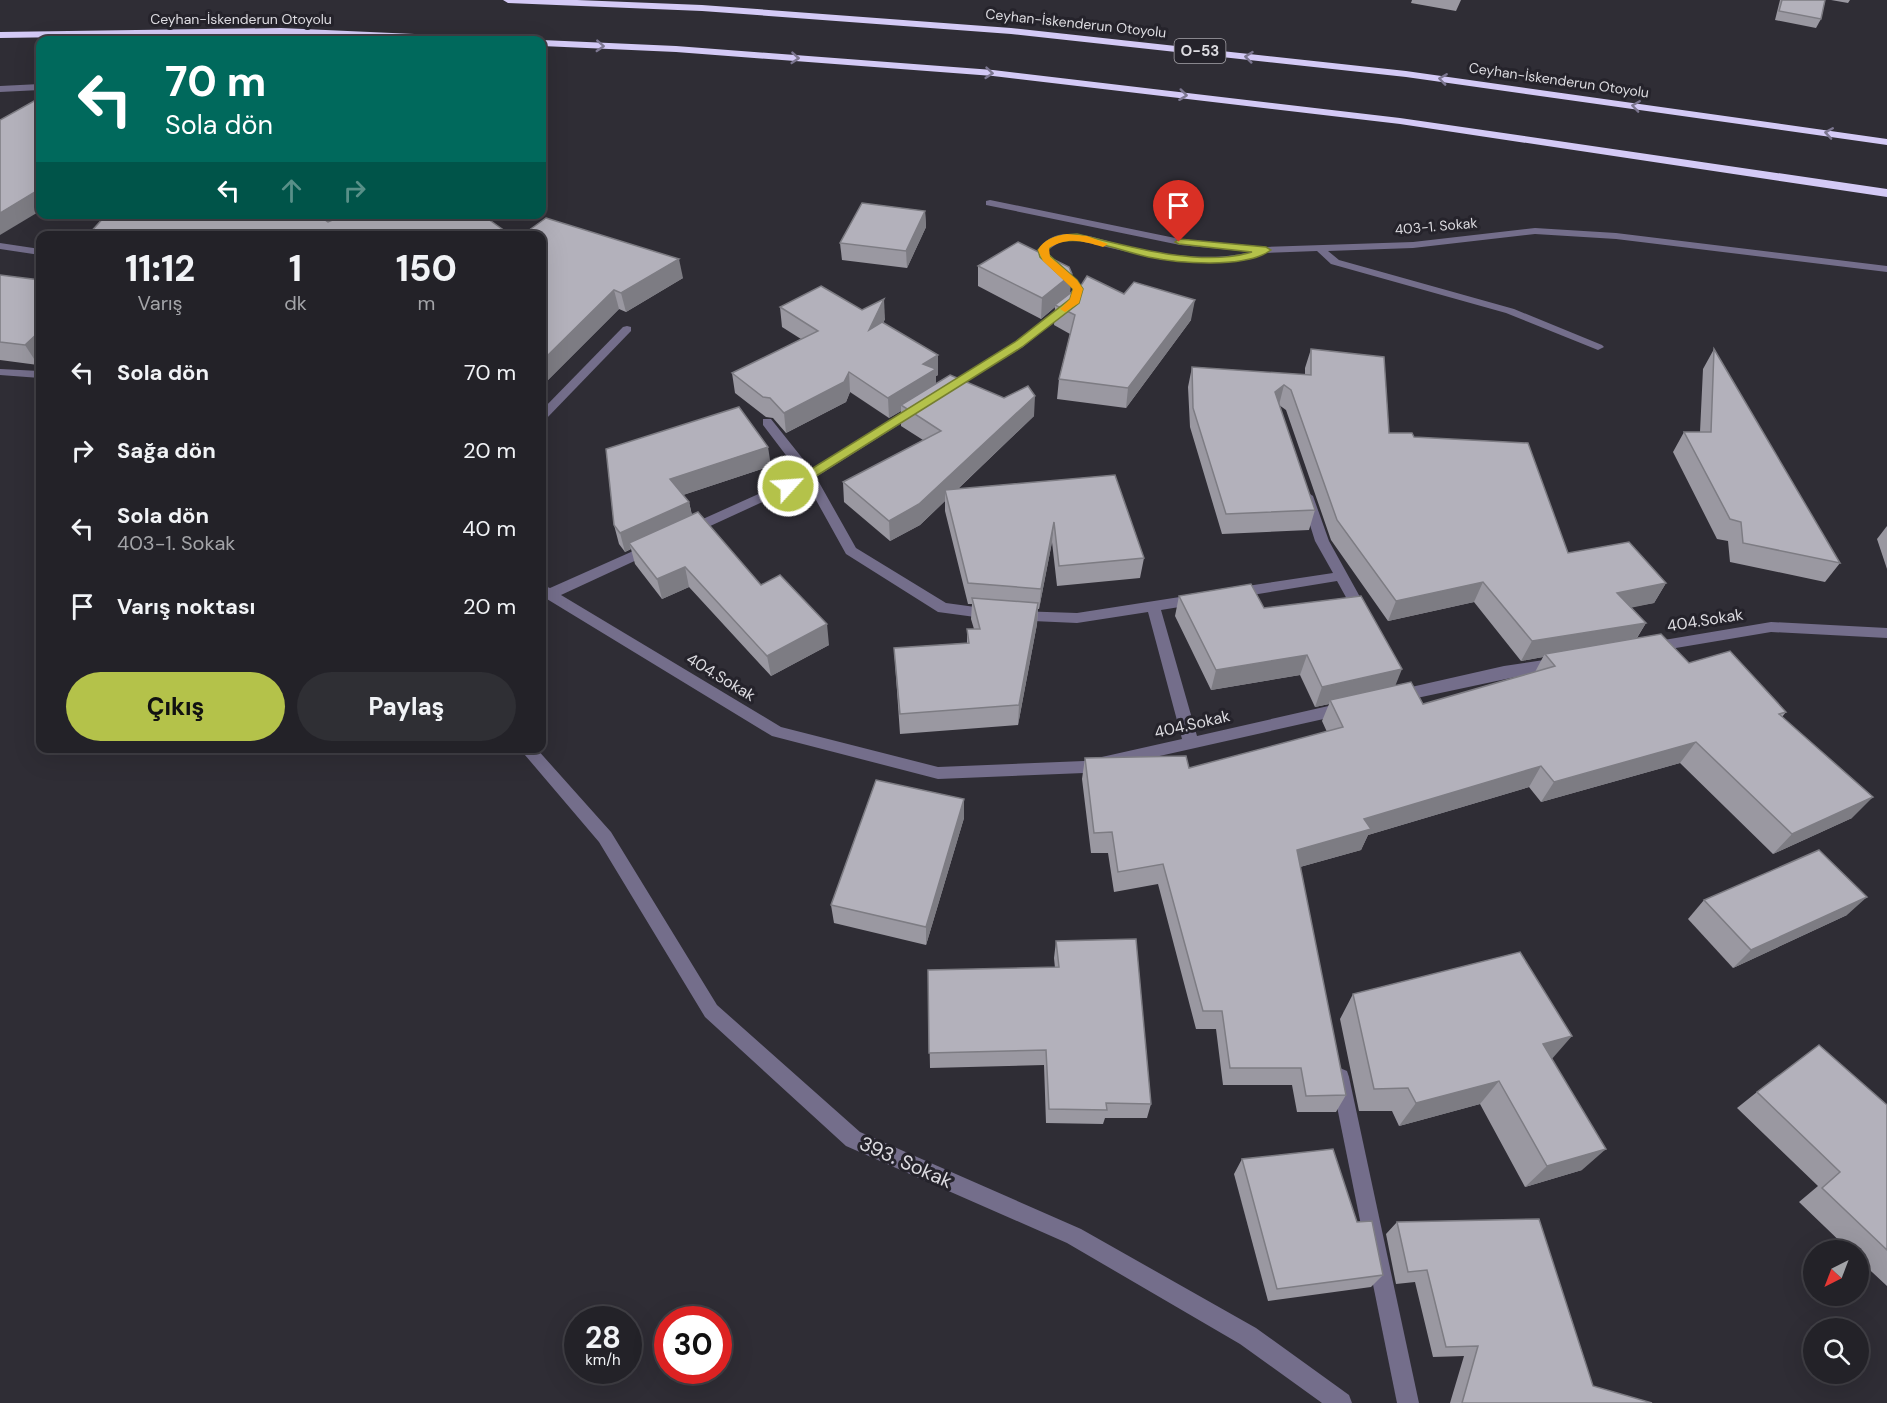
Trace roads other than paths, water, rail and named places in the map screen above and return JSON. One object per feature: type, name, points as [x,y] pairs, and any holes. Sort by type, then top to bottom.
[{"type":"highway","name":"Ceyhan-İskenderun Otoyolu","points":[[508,0],[702,8],[1011,31],[1406,74],[1887,142]]},
{"type":"highway","name":"Ceyhan-İskenderun Otoyolu","points":[[0,35],[281,31],[392,36]]},
{"type":"highway","points":[[546,43],[688,50],[993,73],[1400,121],[1887,193]]},
{"type":"street","points":[[0,89],[36,87]]},
{"type":"street","name":"403-1. Sokak","points":[[990,203],[1179,242],[1266,250],[1413,244],[1534,231],[1616,236],[1887,268]]},
{"type":"street","points":[[679,536],[809,476],[1019,345],[1075,300],[1078,289],[1044,255],[1043,250],[1050,242],[1058,238],[1077,237],[1151,255],[1205,259],[1242,258],[1266,250]]},
{"type":"street","points":[[0,246],[36,251]]},
{"type":"street","points":[[1320,248],[1328,258],[1335,262],[1510,311],[1598,347]]},
{"type":"street","points":[[546,412],[627,329]]},
{"type":"street","points":[[0,372],[36,375]]},
{"type":"street","points":[[767,422],[809,476],[851,551],[943,608],[997,615],[1077,618],[1341,576]]},
{"type":"street","points":[[1304,487],[1322,541],[1368,625]]},
{"type":"street","points":[[546,593],[657,545]]},
{"type":"street","name":"404.Sokak","points":[[546,594],[777,732],[938,773],[1084,766],[1361,704]]},
{"type":"street","points":[[1153,606],[1191,743]]},
{"type":"street","name":"404.Sokak","points":[[1632,651],[1771,627],[1887,633]]},
{"type":"street","points":[[1384,699],[1404,689],[1573,660]]},
{"type":"street","name":"393. Sokak","points":[[530,753],[605,837],[711,1011],[853,1139],[1074,1236],[1248,1336],[1341,1403]]},
{"type":"street","points":[[1335,1053],[1408,1403]]}]
